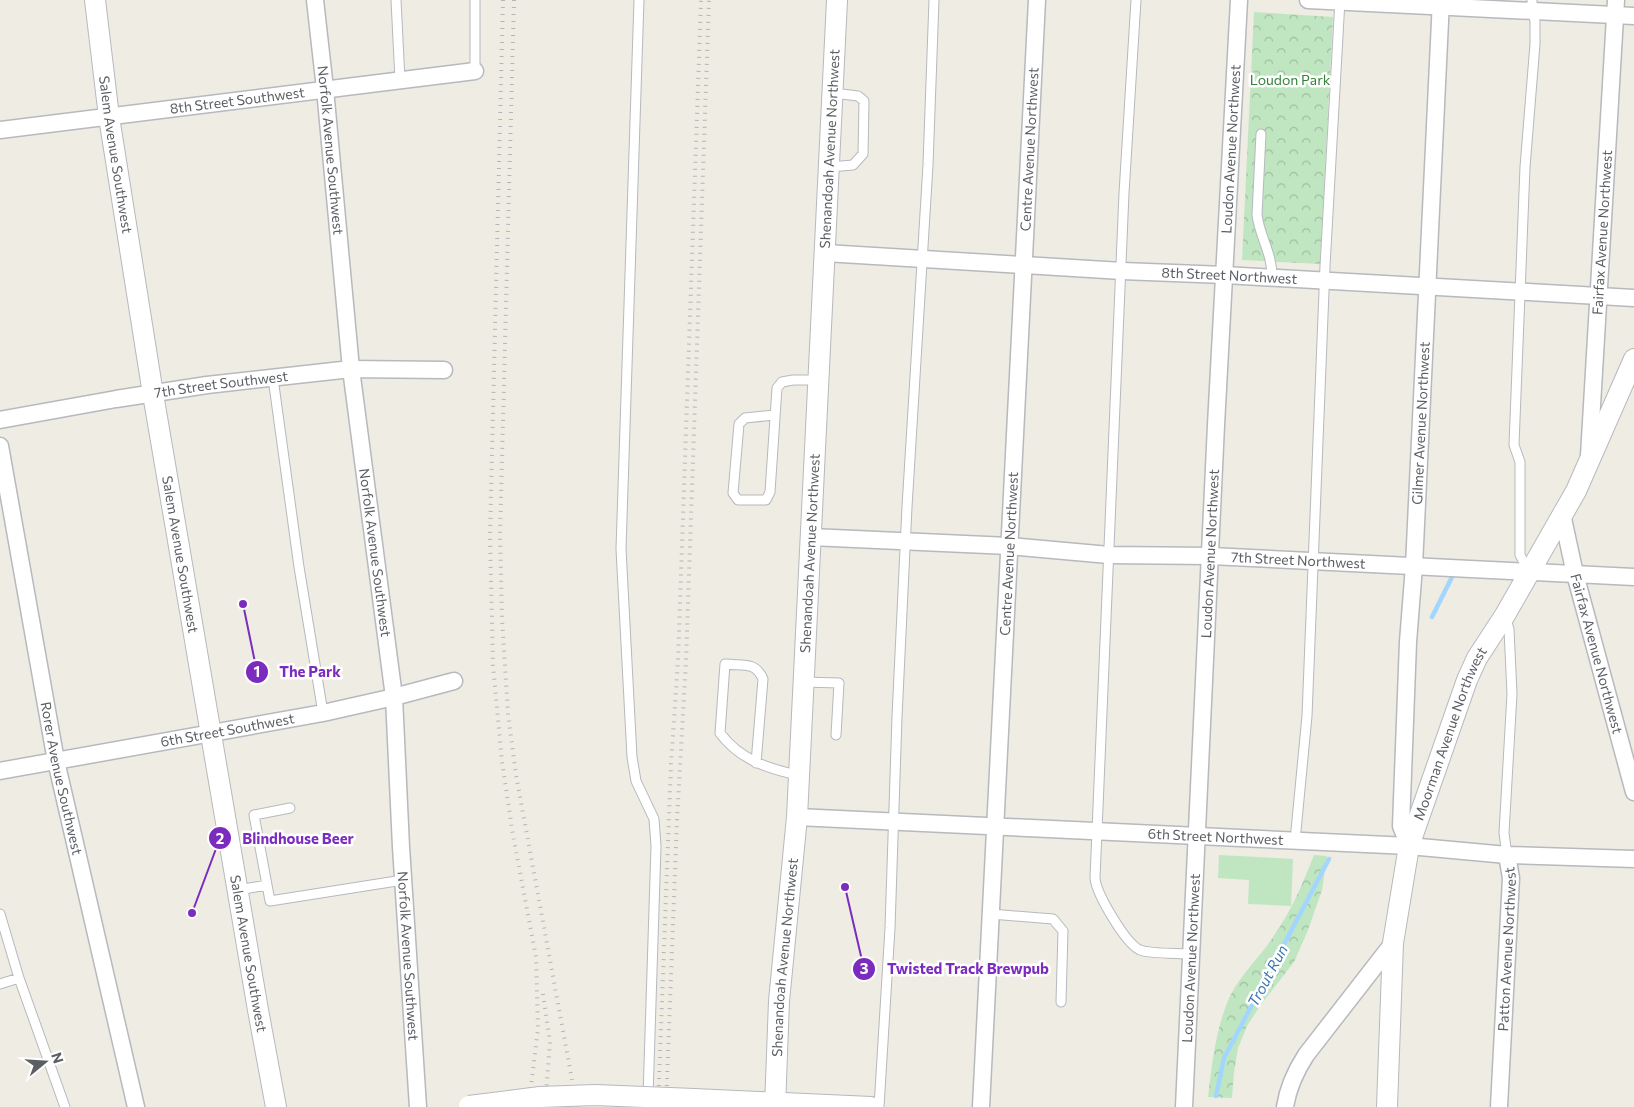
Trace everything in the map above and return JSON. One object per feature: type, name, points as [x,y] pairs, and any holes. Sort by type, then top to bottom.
[{"type":"street","name":"Salem Avenue Southwest","points":[[96,0],[109,117],[153,394],[276,1107]]},
{"type":"street","name":"Norfolk Avenue Southwest","points":[[315,0],[351,368],[394,697],[403,880],[418,1107]]},
{"type":"street","name":"Shenandoah Avenue Northwest","points":[[775,1105],[779,1001],[797,817],[837,0]]},
{"type":"street","name":"Centre Avenue Northwest","points":[[981,1107],[1022,265],[1037,0]]},
{"type":"street","name":"Loudon Avenue Northwest","points":[[1184,1107],[1239,0]]},
{"type":"street","points":[[1308,0],[1616,7],[1634,16]]},
{"type":"street","name":"Gilmer Avenue Northwest","points":[[1409,846],[1401,826],[1408,642],[1414,566],[1441,3]]},
{"type":"street","name":"Fairfax Avenue Northwest","points":[[1588,466],[1616,7]]},
{"type":"street","name":"8th Street Southwest","points":[[0,130],[475,71]]},
{"type":"street","name":"8th Street Northwest","points":[[825,253],[1634,298]]},
{"type":"street","name":"Moorman Avenue Northwest","points":[[1285,1107],[1289,1088],[1296,1071],[1306,1055],[1393,944],[1409,846],[1467,680],[1576,491],[1634,359]]},
{"type":"street","name":"7th Street Southwest","points":[[0,420],[207,385],[351,368],[444,370]]},
{"type":"street","name":"Rorer Avenue Southwest","points":[[0,446],[56,761],[136,1107]]},
{"type":"street","name":"Fairfax Avenue Northwest","points":[[1562,514],[1575,574],[1634,792]]},
{"type":"street","name":"7th Street Northwest","points":[[811,537],[1009,546],[1109,555],[1210,556],[1634,577]]},
{"type":"street","name":"6th Street Southwest","points":[[0,771],[323,713],[454,681]]},
{"type":"street","name":"6th Street Northwest","points":[[797,817],[895,820],[1409,846],[1507,855],[1634,859]]},
{"type":"street","name":"Patton Avenue Northwest","points":[[1499,1107],[1511,878],[1507,855]]},
{"type":"street","points":[[1388,1107],[1393,944]]},
{"type":"street","points":[[466,1106],[540,1097],[595,1095],[775,1105],[872,1107]]},
{"type":"lane","points":[[396,0],[400,80]]},
{"type":"lane","points":[[475,0],[475,71]]},
{"type":"lane","points":[[639,0],[622,549],[632,757],[636,780],[654,819],[656,846],[648,1107]]},
{"type":"lane","points":[[879,1107],[895,820],[897,717],[906,541],[928,165],[934,0]]},
{"type":"lane","points":[[1136,0],[1124,193],[1096,830],[1096,885],[1098,892],[1127,940],[1134,947],[1142,951],[1191,954]]},
{"type":"lane","points":[[1295,841],[1307,716],[1316,463],[1340,1]]},
{"type":"lane","points":[[1529,572],[1520,555],[1520,462],[1514,445],[1519,292],[1535,44],[1535,21],[1532,5]]},
{"type":"lane","points":[[829,166],[853,165],[863,154],[864,101],[858,96],[833,93]]},
{"type":"lane","points":[[1261,134],[1257,215],[1259,228],[1272,264],[1272,277]]},
{"type":"lane","points":[[272,378],[299,567],[323,713]]},
{"type":"lane","points":[[775,414],[744,418],[739,424],[733,493],[738,500],[766,500],[770,492],[777,388],[782,382],[818,380]]},
{"type":"lane","name":"Patton Avenue Northwest","points":[[1505,615],[1509,629],[1512,667],[1504,833],[1507,855]]},
{"type":"lane","points":[[756,763],[763,679],[754,666],[725,664],[720,733],[728,744],[756,763],[779,772],[798,776]]},
{"type":"lane","points":[[803,682],[839,683],[836,735]]},
{"type":"lane","points":[[290,808],[254,815],[270,902],[403,880]]},
{"type":"lane","points":[[238,890],[266,885]]},
{"type":"lane","points":[[0,914],[19,978],[65,1107]]},
{"type":"lane","points":[[991,914],[1053,919],[1063,931],[1061,1002]]},
{"type":"lane","points":[[0,984],[19,978]]},
{"type":"green space","name":"Loudon Park","points":[[1254,12],[1333,17],[1320,264],[1242,260]]},
{"type":"green space","points":[[1219,855],[1293,859],[1291,906],[1248,904],[1249,880],[1218,878]]},
{"type":"green space","points":[[1314,855],[1327,856],[1322,890],[1294,962],[1247,1026],[1238,1048],[1232,1098],[1208,1097],[1218,1033],[1230,996],[1286,917]]},
{"type":"waterway","name":"Trout Run","points":[[1432,617],[1452,577]]},
{"type":"waterway","name":"Trout Run","points":[[1216,1096],[1224,1058],[1329,859]]},
{"type":"railway","points":[[503,0],[490,536],[493,665],[502,762],[513,835],[536,957],[538,1029],[531,1086],[524,1107]]},
{"type":"railway","points":[[514,0],[500,535],[502,618],[508,714],[516,775],[577,1107]]},
{"type":"railway","points":[[658,1107],[671,764],[678,661],[701,0]]},
{"type":"railway","points":[[666,1107],[677,820],[686,661],[709,0]]},
{"type":"railway","points":[[543,994],[550,1042],[545,1107]]},
{"type":"place","name":"The Park","points":[[243,604]]},
{"type":"place","name":"Twisted Track Brewpub","points":[[845,887]]},
{"type":"place","name":"Blindhouse Beer","points":[[192,913]]}]
